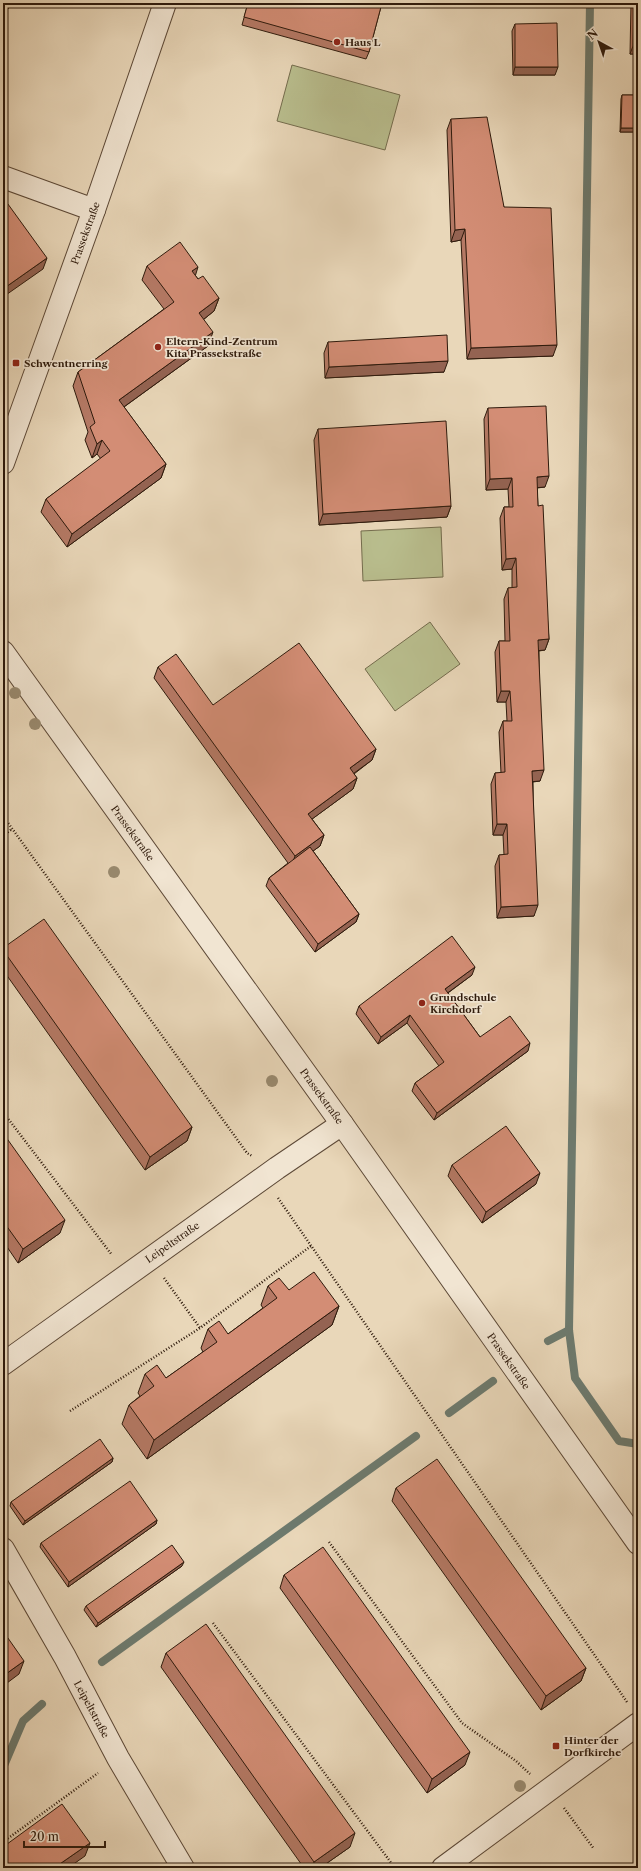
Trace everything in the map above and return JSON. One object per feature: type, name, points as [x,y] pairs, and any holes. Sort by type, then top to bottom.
[{"type":"street","name":"Prassekstraße","points":[[3,463],[94,210],[165,3]]},
{"type":"street","points":[[3,177],[94,210]]},
{"type":"street","name":"Prassekstraße","points":[[3,652],[342,1124],[638,1542]]},
{"type":"street","name":"Leipeltstraße","points":[[3,1364],[277,1168],[342,1124]]},
{"type":"street","name":"Leipeltstraße","points":[[3,1549],[65,1658],[118,1758],[183,1868]]},
{"type":"street","points":[[443,1868],[638,1724]]},
{"type":"path","points":[[3,816],[247,1153],[277,1168],[277,1197],[626,1702],[632,1700]]},
{"type":"path","points":[[3,836],[12,829]]},
{"type":"path","points":[[3,1112],[126,1275]]},
{"type":"path","points":[[70,1411],[200,1328],[311,1246]]},
{"type":"path","points":[[150,1258],[200,1328]]},
{"type":"path","points":[[329,1542],[462,1722],[516,1761],[548,1791]]},
{"type":"path","points":[[213,1623],[395,1868]]},
{"type":"path","points":[[3,1842],[118,1758]]},
{"type":"path","points":[[568,1812],[594,1849]]},
{"type":"green space","points":[[292,65],[400,95],[385,150],[277,121]]},
{"type":"green space","points":[[441,527],[443,577],[363,581],[361,531]]},
{"type":"green space","points":[[430,622],[460,664],[395,711],[365,669]]},
{"type":"building","name":"Haus L","points":[[248,3],[382,3],[369,52],[244,17]]},
{"type":"building","points":[[634,3],[638,3],[638,46],[633,46]]},
{"type":"building","points":[[557,23],[558,67],[515,67],[515,24]]},
{"type":"building","points":[[622,95],[638,95],[638,128],[621,128]]},
{"type":"building","points":[[487,117],[504,207],[551,208],[557,345],[471,348],[465,229],[455,230],[451,119]]},
{"type":"building","points":[[5,200],[47,258],[3,289],[3,202]]},
{"type":"building","points":[[180,242],[198,267],[192,271],[198,279],[203,276],[219,298],[199,313],[213,332],[119,400],[166,464],[72,534],[46,499],[110,451],[102,440],[97,444],[90,427],[95,423],[78,372],[174,302],[147,266]]},
{"type":"building","points":[[447,335],[448,361],[329,367],[328,342]]},
{"type":"building","points":[[546,406],[549,476],[537,477],[538,506],[543,505],[549,639],[538,640],[544,770],[532,771],[538,905],[501,907],[499,855],[508,854],[507,824],[497,824],[495,773],[505,772],[503,721],[512,721],[510,691],[501,691],[499,641],[510,641],[508,588],[517,587],[516,558],[506,559],[504,507],[513,507],[512,478],[490,479],[488,408]]},
{"type":"building","points":[[446,421],[451,506],[323,514],[318,429]]},
{"type":"building","points":[[299,643],[376,749],[350,768],[357,778],[308,814],[324,835],[295,856],[158,667],[176,654],[213,705]]},
{"type":"building","points":[[310,847],[359,914],[318,944],[269,878]]},
{"type":"building","points":[[44,919],[192,1127],[150,1157],[3,950],[3,948]]},
{"type":"building","points":[[452,936],[475,967],[445,989],[480,1037],[510,1016],[530,1043],[437,1113],[415,1083],[444,1062],[410,1015],[381,1037],[359,1006]]},
{"type":"building","points":[[506,1126],[540,1173],[486,1212],[452,1165]]},
{"type":"building","points":[[3,1133],[65,1220],[23,1249],[3,1221]]},
{"type":"building","points":[[314,1272],[339,1306],[154,1440],[129,1405],[154,1386],[145,1374],[157,1365],[166,1378],[217,1342],[208,1329],[219,1321],[228,1334],[277,1298],[268,1286],[279,1278],[289,1290]]},
{"type":"building","points":[[100,1439],[113,1458],[25,1521],[11,1502]]},
{"type":"building","points":[[437,1459],[586,1668],[546,1696],[396,1488]]},
{"type":"building","points":[[130,1481],[157,1520],[69,1582],[41,1543]]},
{"type":"building","points":[[172,1545],[184,1562],[98,1623],[86,1606]]},
{"type":"building","points":[[323,1547],[470,1752],[432,1779],[284,1575]]},
{"type":"building","points":[[206,1624],[355,1833],[314,1862],[166,1653]]},
{"type":"building","points":[[3,1631],[24,1661],[3,1676]]},
{"type":"building","points":[[62,1804],[90,1843],[54,1868],[3,1868],[3,1847]]},
{"type":"building","points":[[638,1861],[638,1868],[628,1868]]},
{"type":"building","points":[[607,1864],[610,1868],[602,1868]]},
{"type":"waterway","points":[[590,3],[569,1330],[575,1378],[619,1441],[638,1444]]},
{"type":"waterway","points":[[548,1341],[569,1330]]},
{"type":"waterway","points":[[449,1413],[493,1381]]},
{"type":"waterway","points":[[102,1662],[416,1436]]},
{"type":"waterway","points":[[3,1768],[23,1721],[42,1704]]},
{"type":"place","name":"Haus L","points":[[337,42]]},
{"type":"place","name":"Eltern-Kind-Zentrum Kita Prassekstraße","points":[[158,347]]},
{"type":"place","name":"Schwentnerring","points":[[16,363]]},
{"type":"place","name":"Grundschule Kirchdorf","points":[[422,1003]]},
{"type":"place","name":"Hinter der Dorfkirche","points":[[556,1746]]}]
